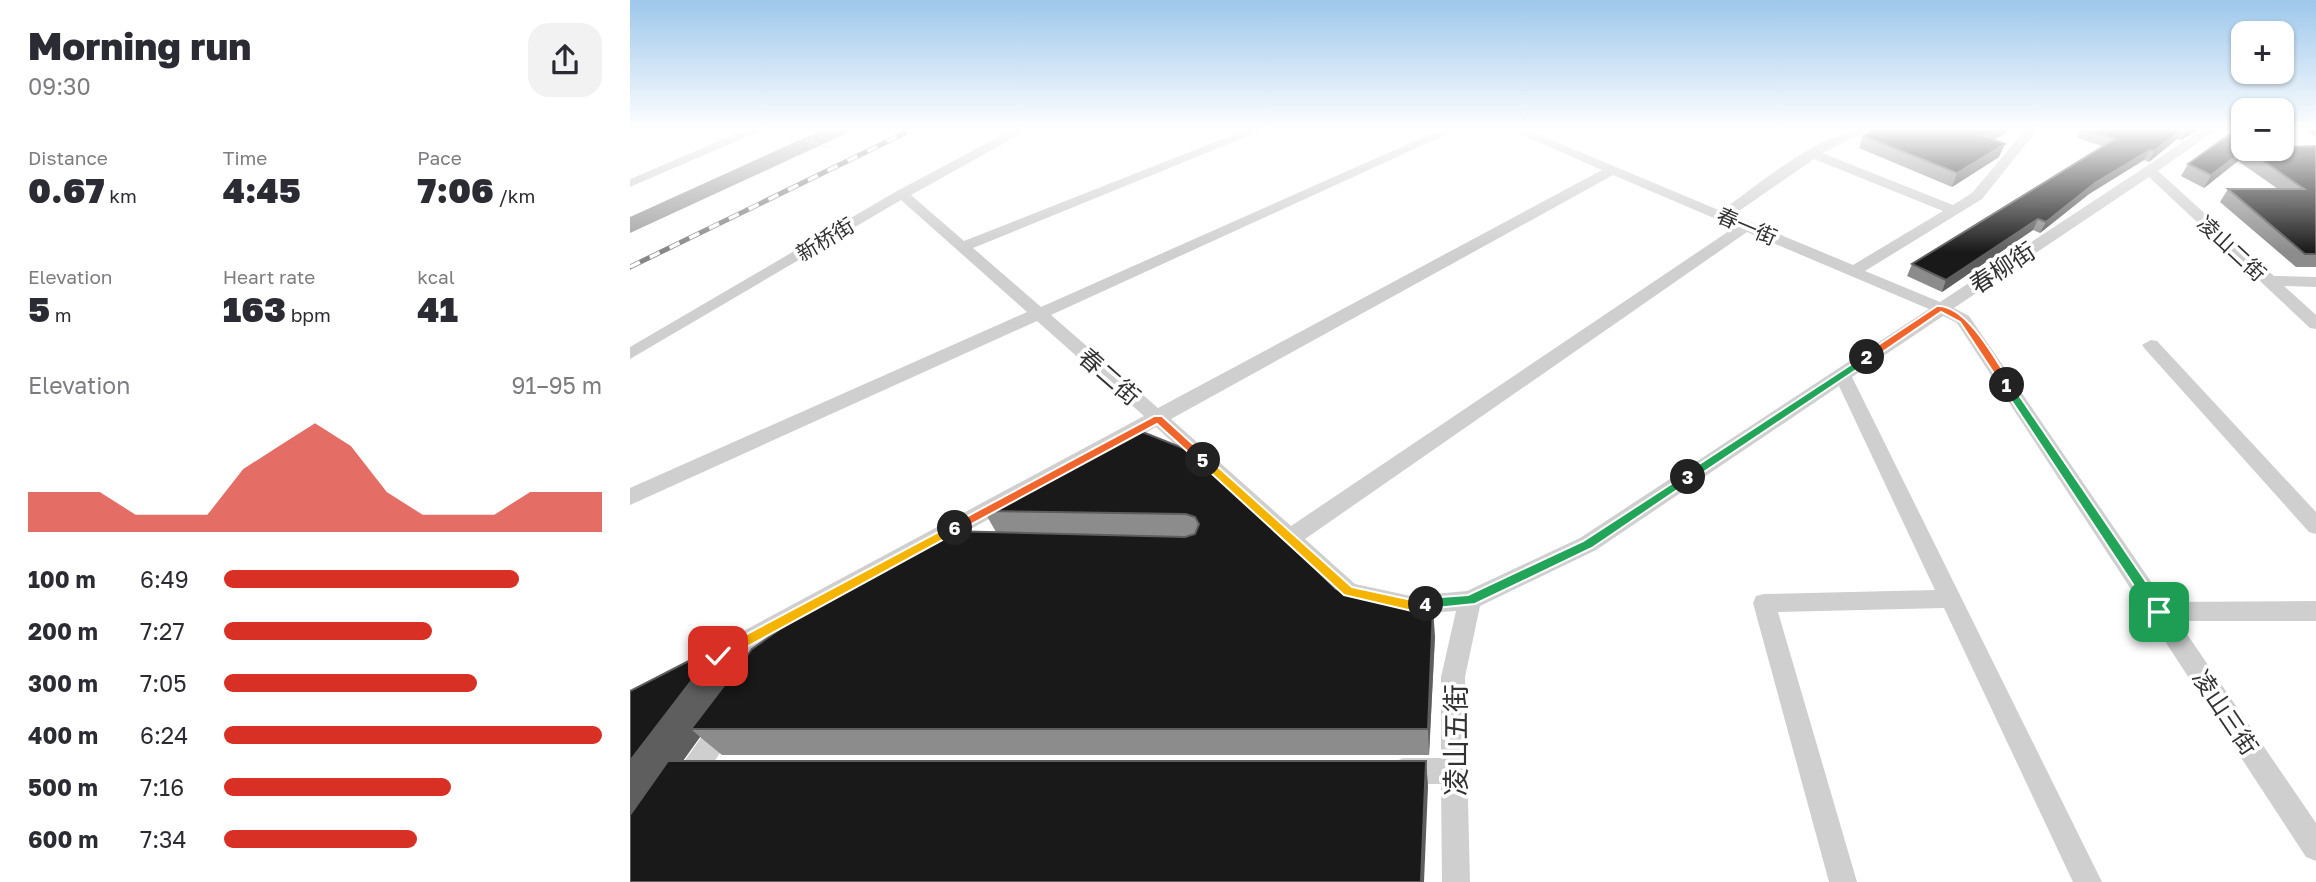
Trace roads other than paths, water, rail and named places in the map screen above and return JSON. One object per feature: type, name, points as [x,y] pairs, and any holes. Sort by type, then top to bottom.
[{"type":"highway","points":[[630,209],[718,170]]},
{"type":"highway","points":[[630,226],[757,170]]},
{"type":"highway","points":[[630,233],[696,195]]},
{"type":"street","name":"新桥街","points":[[630,354],[946,170]]},
{"type":"street","points":[[962,247],[1155,170]]},
{"type":"street","points":[[630,497],[1360,170]]},
{"type":"street","points":[[679,677],[1612,170]]},
{"type":"street","name":"春一街","points":[[1612,170],[1941,308]]},
{"type":"street","points":[[1723,216],[1789,170]]},
{"type":"street","points":[[1853,170],[1953,210]]},
{"type":"street","points":[[1854,271],[1978,196],[1999,170]]},
{"type":"street","name":"凌山二街","points":[[2149,170],[2266,281],[2316,324]]},
{"type":"street","name":"春柳街","points":[[1470,600],[1588,544],[2149,170]]},
{"type":"street","name":"春二街","points":[[902,194],[1158,418],[1349,592],[1412,605],[1470,600]]},
{"type":"street","points":[[1290,538],[1746,226]]},
{"type":"street","points":[[2266,281],[2316,282]]},
{"type":"street","name":"凌山三街","points":[[1941,308],[1964,321],[2316,847]]},
{"type":"street","points":[[2151,345],[2316,526]]},
{"type":"street","points":[[1842,374],[2088,882]]},
{"type":"street","points":[[922,572],[962,549]]},
{"type":"street","points":[[1843,882],[1764,603],[1950,599]]},
{"type":"street","name":"凌山五街","points":[[1456,882],[1453,677],[1470,600]]},
{"type":"street","points":[[2159,612],[2316,611]]},
{"type":"street","points":[[671,802],[737,708]]},
{"type":"street","points":[[692,771],[719,771]]},
{"type":"street","points":[[1371,771],[1454,771]]},
{"type":"lane","points":[[630,183],[660,170]]},
{"type":"railway","points":[[630,267],[829,170]]}]
